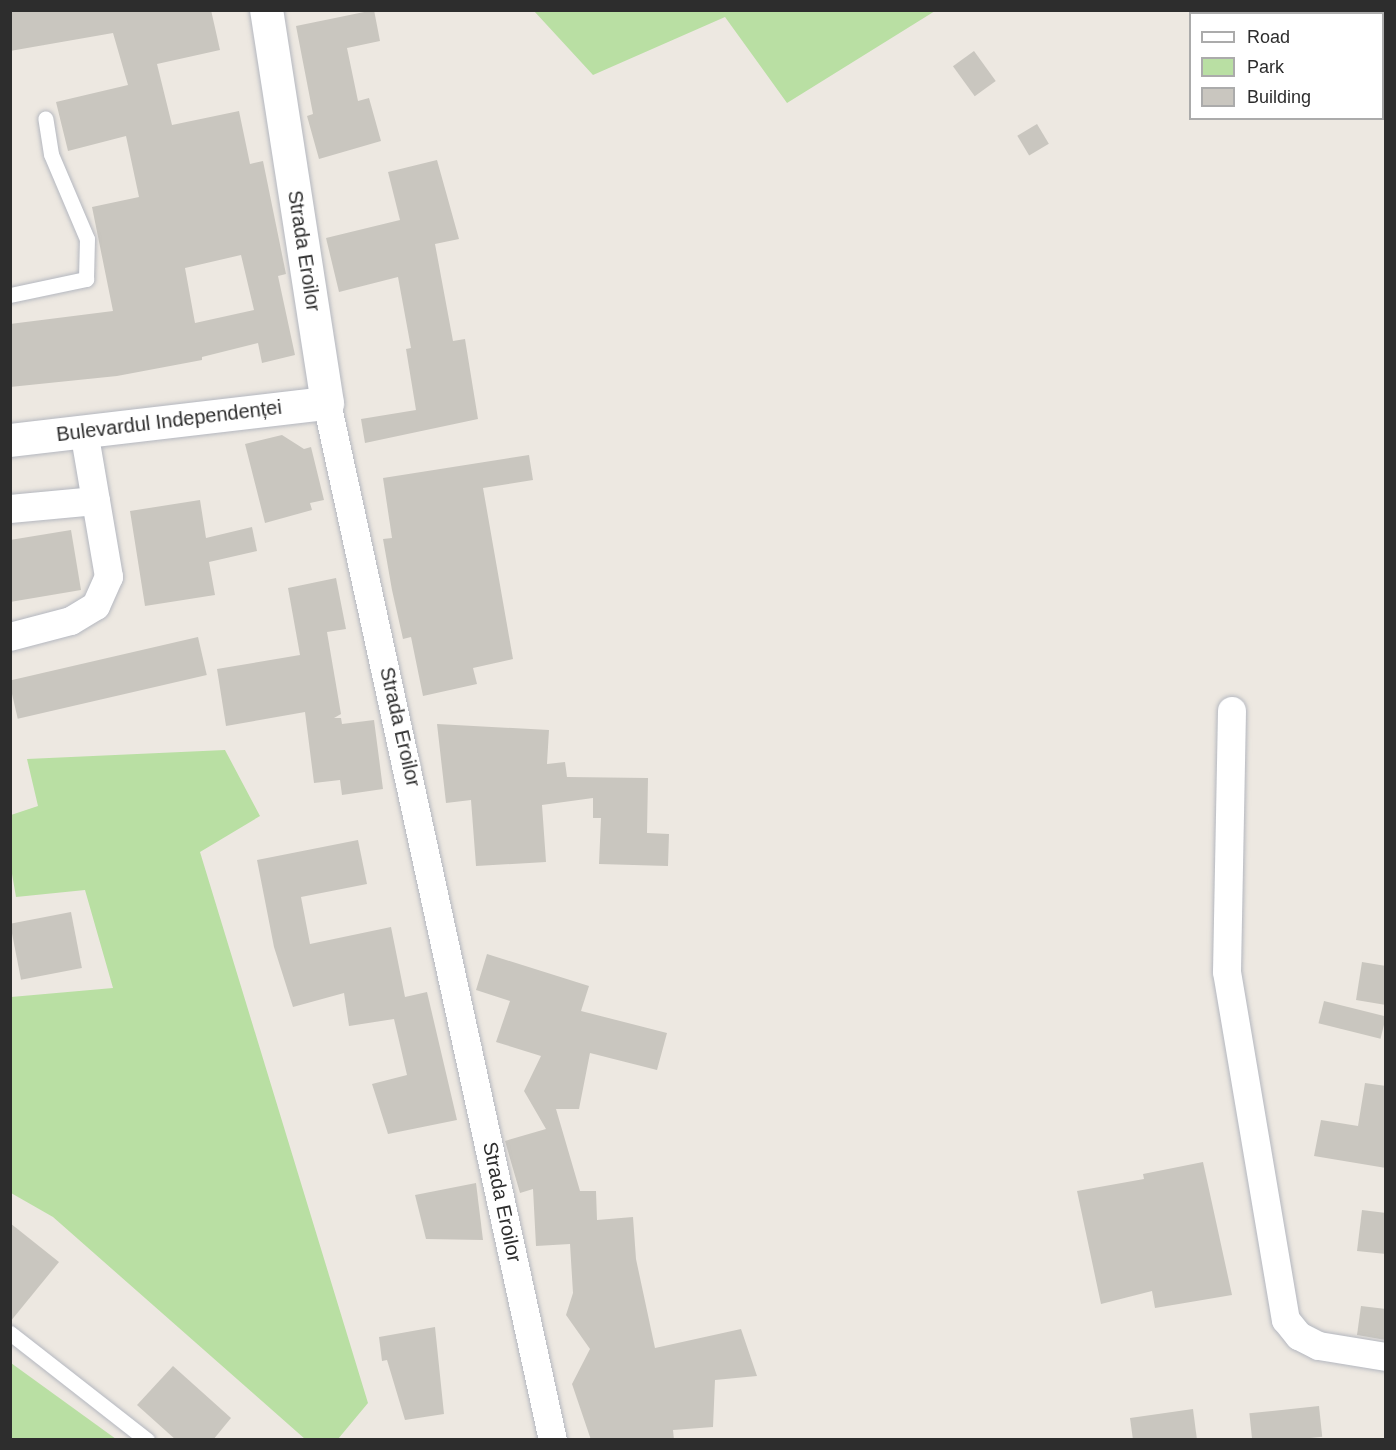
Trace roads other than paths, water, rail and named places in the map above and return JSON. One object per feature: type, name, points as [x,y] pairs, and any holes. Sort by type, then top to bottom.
[{"type":"street","name":"Strada Eroilor","points":[[266,10],[327,403],[553,1440]]},
{"type":"street","name":"Bulevardul Independenței","points":[[10,440],[327,403]]},
{"type":"street","points":[[10,637],[71,621],[96,606],[110,577],[84,431]]},
{"type":"street","points":[[10,509],[96,501]]},
{"type":"street","points":[[1232,711],[1227,972],[1286,1320],[1299,1336],[1319,1346],[1386,1357]]},
{"type":"lane","points":[[10,295],[86,279],[87,239],[51,154],[45,118]]},
{"type":"lane","points":[[10,1333],[147,1440]]}]
